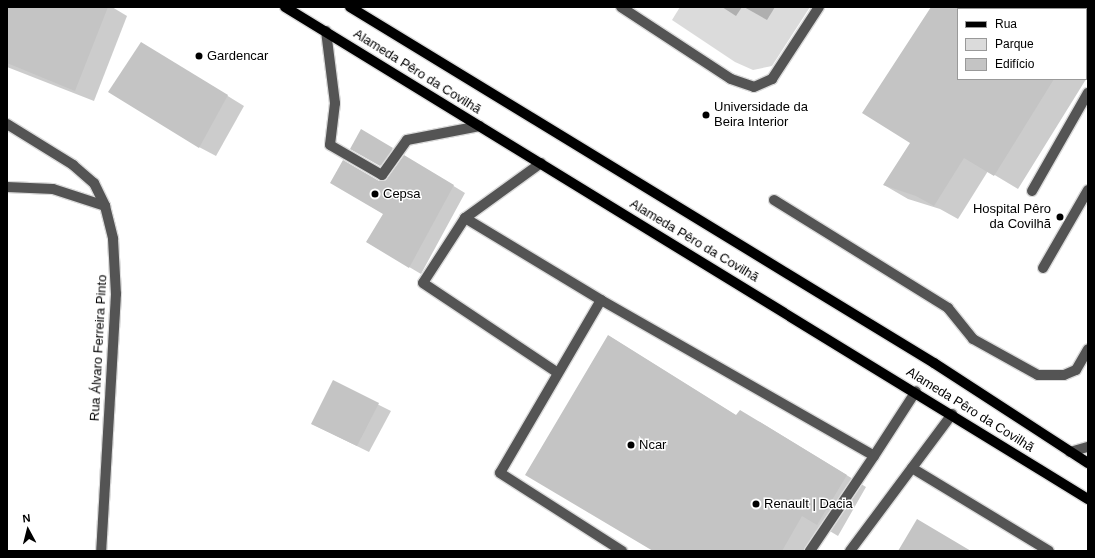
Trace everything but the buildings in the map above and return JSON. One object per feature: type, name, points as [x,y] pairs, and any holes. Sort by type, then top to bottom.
[{"type":"main road","name":"Alameda Pêro da Covilhã","points":[[285,7],[916,391],[1088,499]]},
{"type":"main road","name":"Alameda Pêro da Covilhã","points":[[350,7],[934,363],[1088,463]]},
{"type":"street","points":[[621,7],[731,79],[754,87],[772,79],[819,7]]},
{"type":"street","points":[[326,31],[335,103],[330,145],[382,175],[407,140],[480,126]]},
{"type":"street","points":[[1032,191],[1088,93]]},
{"type":"street","name":"Rua Álvaro Ferreira Pinto","points":[[7,124],[73,164],[94,184],[105,206],[114,239],[116,294],[101,551]]},
{"type":"street","points":[[541,163],[465,218],[423,283],[558,373]]},
{"type":"street","points":[[7,187],[53,190],[105,206]]},
{"type":"street","points":[[1043,268],[1088,190]]},
{"type":"street","points":[[774,200],[948,308],[973,339],[1038,375],[1064,375],[1076,370],[1088,349]]},
{"type":"street","points":[[465,218],[601,300],[874,456]]},
{"type":"street","points":[[601,300],[500,473],[622,551]]},
{"type":"street","points":[[810,551],[916,391]]},
{"type":"street","points":[[850,551],[952,414]]},
{"type":"street","points":[[1070,452],[1088,447]]},
{"type":"street","points":[[912,468],[1049,551]]},
{"type":"green space","points":[[680,7],[810,7],[772,66],[753,70],[735,62],[672,20]]},
{"type":"place","name":"Gardencar","points":[[199,56]]},
{"type":"place","name":"Universidade da Beira Interior","points":[[706,115]]},
{"type":"place","name":"Cepsa","points":[[375,194]]},
{"type":"place","name":"Hospital Pêro da Covilhã","points":[[1060,217]]},
{"type":"place","name":"Ncar","points":[[631,445]]},
{"type":"place","name":"Renault | Dacia","points":[[756,504]]}]
